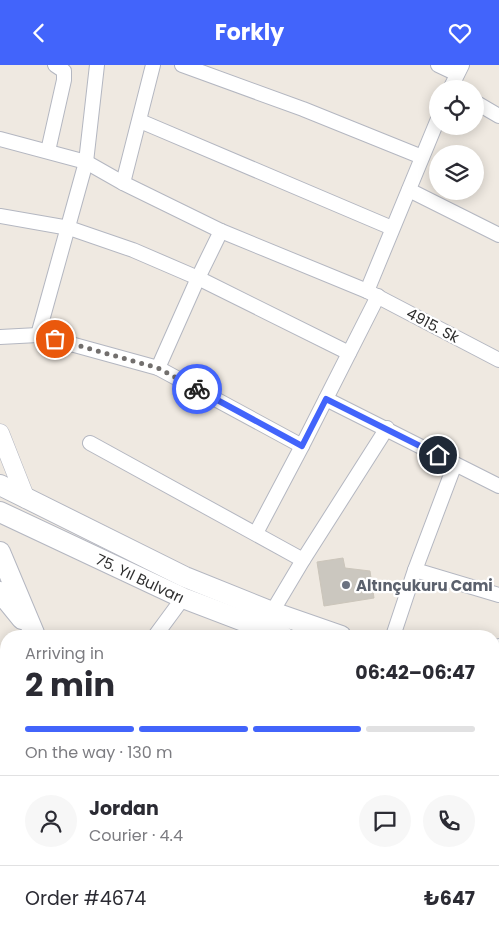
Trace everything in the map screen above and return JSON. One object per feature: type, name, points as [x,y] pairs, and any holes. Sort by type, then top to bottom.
[{"type":"main road","points":[[0,485],[185,577],[263,625]]},
{"type":"main road","name":"75. Yıl Bulvarı","points":[[0,512],[183,598],[263,625],[298,630]]},
{"type":"main road","points":[[0,551],[33,630]]},
{"type":"main road","points":[[0,592],[31,630]]},
{"type":"street","points":[[48,151],[64,80],[64,71],[54,65]]},
{"type":"street","points":[[38,335],[86,162],[97,65]]},
{"type":"street","points":[[123,183],[140,121],[152,65]]},
{"type":"street","points":[[182,65],[303,109],[422,157]]},
{"type":"street","points":[[438,65],[460,70]]},
{"type":"street","points":[[484,107],[499,116]]},
{"type":"street","points":[[140,121],[392,228]]},
{"type":"street","points":[[256,533],[349,353],[372,293],[392,228],[431,135]]},
{"type":"street","name":"4915. Sk","points":[[0,139],[86,162],[123,183],[222,231],[372,293],[499,360]]},
{"type":"street","points":[[409,190],[499,235]]},
{"type":"street","points":[[0,216],[69,228],[133,250],[198,278],[349,353]]},
{"type":"street","points":[[158,368],[198,278],[222,231]]},
{"type":"street","points":[[0,337],[38,335],[158,368],[302,446]]},
{"type":"street","points":[[326,399],[499,485]]},
{"type":"street","points":[[263,625],[387,428]]},
{"type":"street","points":[[0,433],[26,499]]},
{"type":"street","points":[[90,443],[303,560]]},
{"type":"street","points":[[395,630],[455,464]]},
{"type":"street","points":[[415,571],[499,595]]},
{"type":"street","points":[[159,630],[183,598]]},
{"type":"building","name":"Altınçukuru Cami","points":[[343,558],[345,568],[370,571],[374,598],[324,606],[317,562]]},
{"type":"way so far","points":[[55,339],[158,368],[197,389]]},
{"type":"place","name":"Altınçukuru Cami","points":[[346,585]]},
{"type":"route","points":[[197,389],[302,446],[326,399],[438,455]]}]
